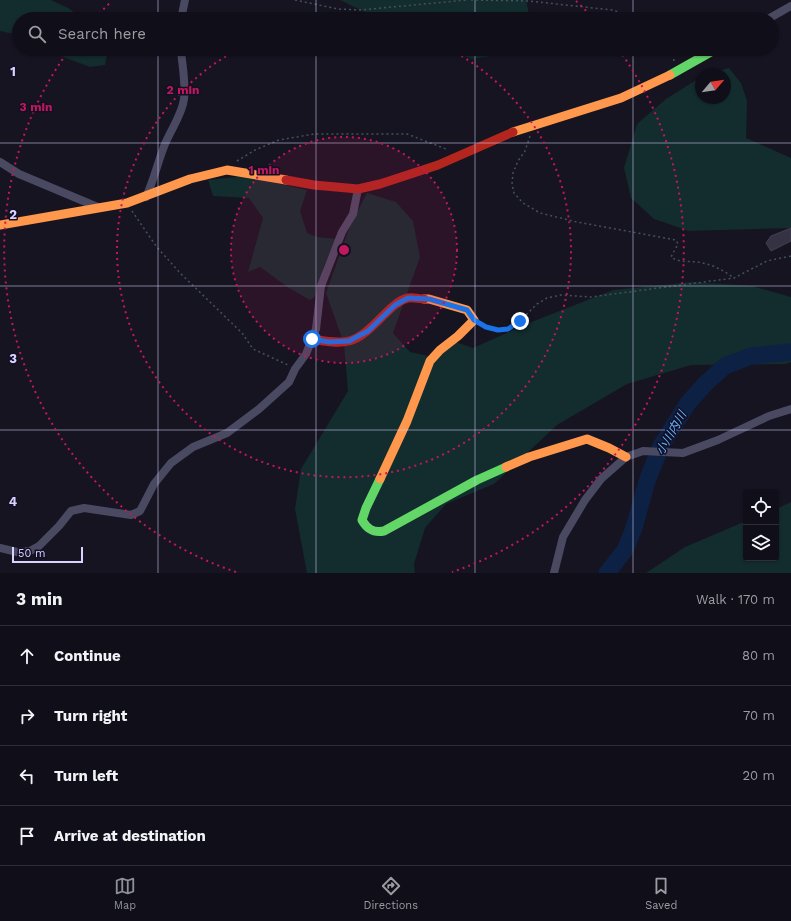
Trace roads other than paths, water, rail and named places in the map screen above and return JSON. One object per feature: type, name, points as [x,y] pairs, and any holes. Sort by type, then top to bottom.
[{"type":"street","points":[[182,12],[185,0]]},
{"type":"street","points":[[779,13],[791,6]]},
{"type":"street","points":[[146,197],[184,99],[181,56]]},
{"type":"street","points":[[0,225],[127,204],[190,179],[227,170],[308,184],[358,189],[380,184],[424,170],[520,129],[534,126],[621,98],[675,73],[704,56]]},
{"type":"street","points":[[0,162],[19,174],[101,208]]},
{"type":"street","points":[[0,548],[17,552],[30,551],[39,546],[59,526],[71,511],[84,508],[131,515],[140,511],[154,484],[171,463],[193,447],[227,433],[259,409],[289,382],[295,369],[306,354],[316,329],[321,286],[342,232],[353,214],[358,189]]},
{"type":"street","points":[[312,339],[329,342],[349,341],[368,331],[395,305],[408,298],[429,299],[467,310],[474,320],[458,336],[440,350],[430,361],[407,421],[366,508],[362,520],[367,528],[378,532],[384,531],[477,480],[522,460],[587,439],[626,457]]},
{"type":"street","points":[[554,573],[563,537],[585,500],[601,480],[626,457],[643,451],[683,452],[718,440],[769,416],[791,409]]},
{"type":"waterway","name":"小川内川","points":[[607,573],[625,550],[634,528],[647,481],[661,446],[688,403],[706,383],[725,366],[751,356],[791,352]]}]
